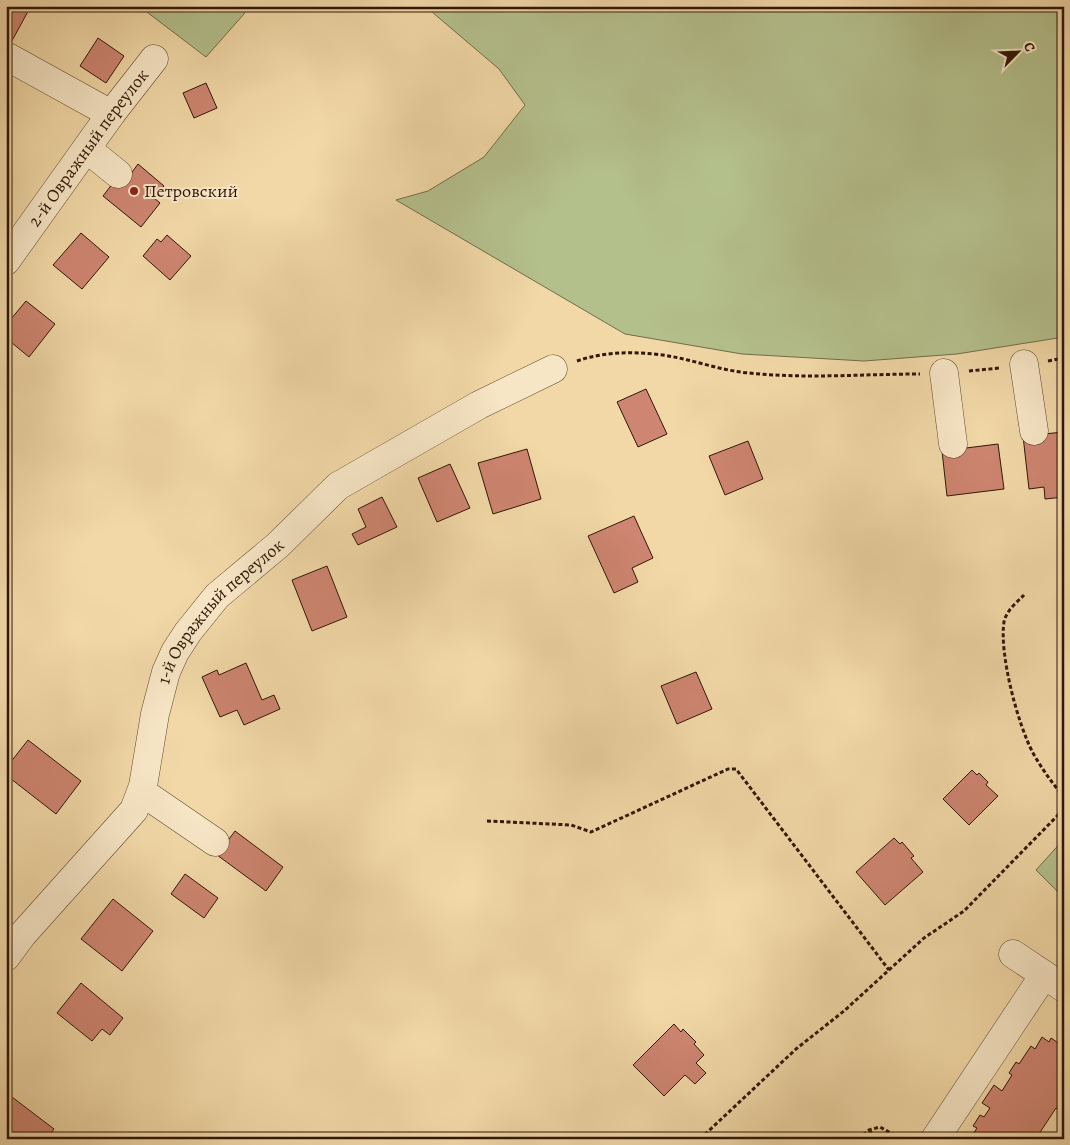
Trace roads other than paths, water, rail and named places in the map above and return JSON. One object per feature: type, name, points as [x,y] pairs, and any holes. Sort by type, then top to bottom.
[{"type":"street","points":[[6,56],[111,114]]},
{"type":"street","name":"2-й Овражный переулок","points":[[6,261],[111,114],[154,59]]},
{"type":"street","points":[[87,149],[118,174]]},
{"type":"street","points":[[1024,364],[1034,431]]},
{"type":"street","name":"1-й Овражный переулок","points":[[6,956],[22,934],[134,810],[142,792],[155,714],[166,672],[174,652],[218,596],[278,545],[338,486],[479,405],[553,370]]},
{"type":"street","points":[[944,373],[954,444]]},
{"type":"street","points":[[142,792],[215,842]]},
{"type":"street","points":[[935,1139],[1054,981],[1013,954]]},
{"type":"place","name":"Петровский","points":[[134,191]]}]
